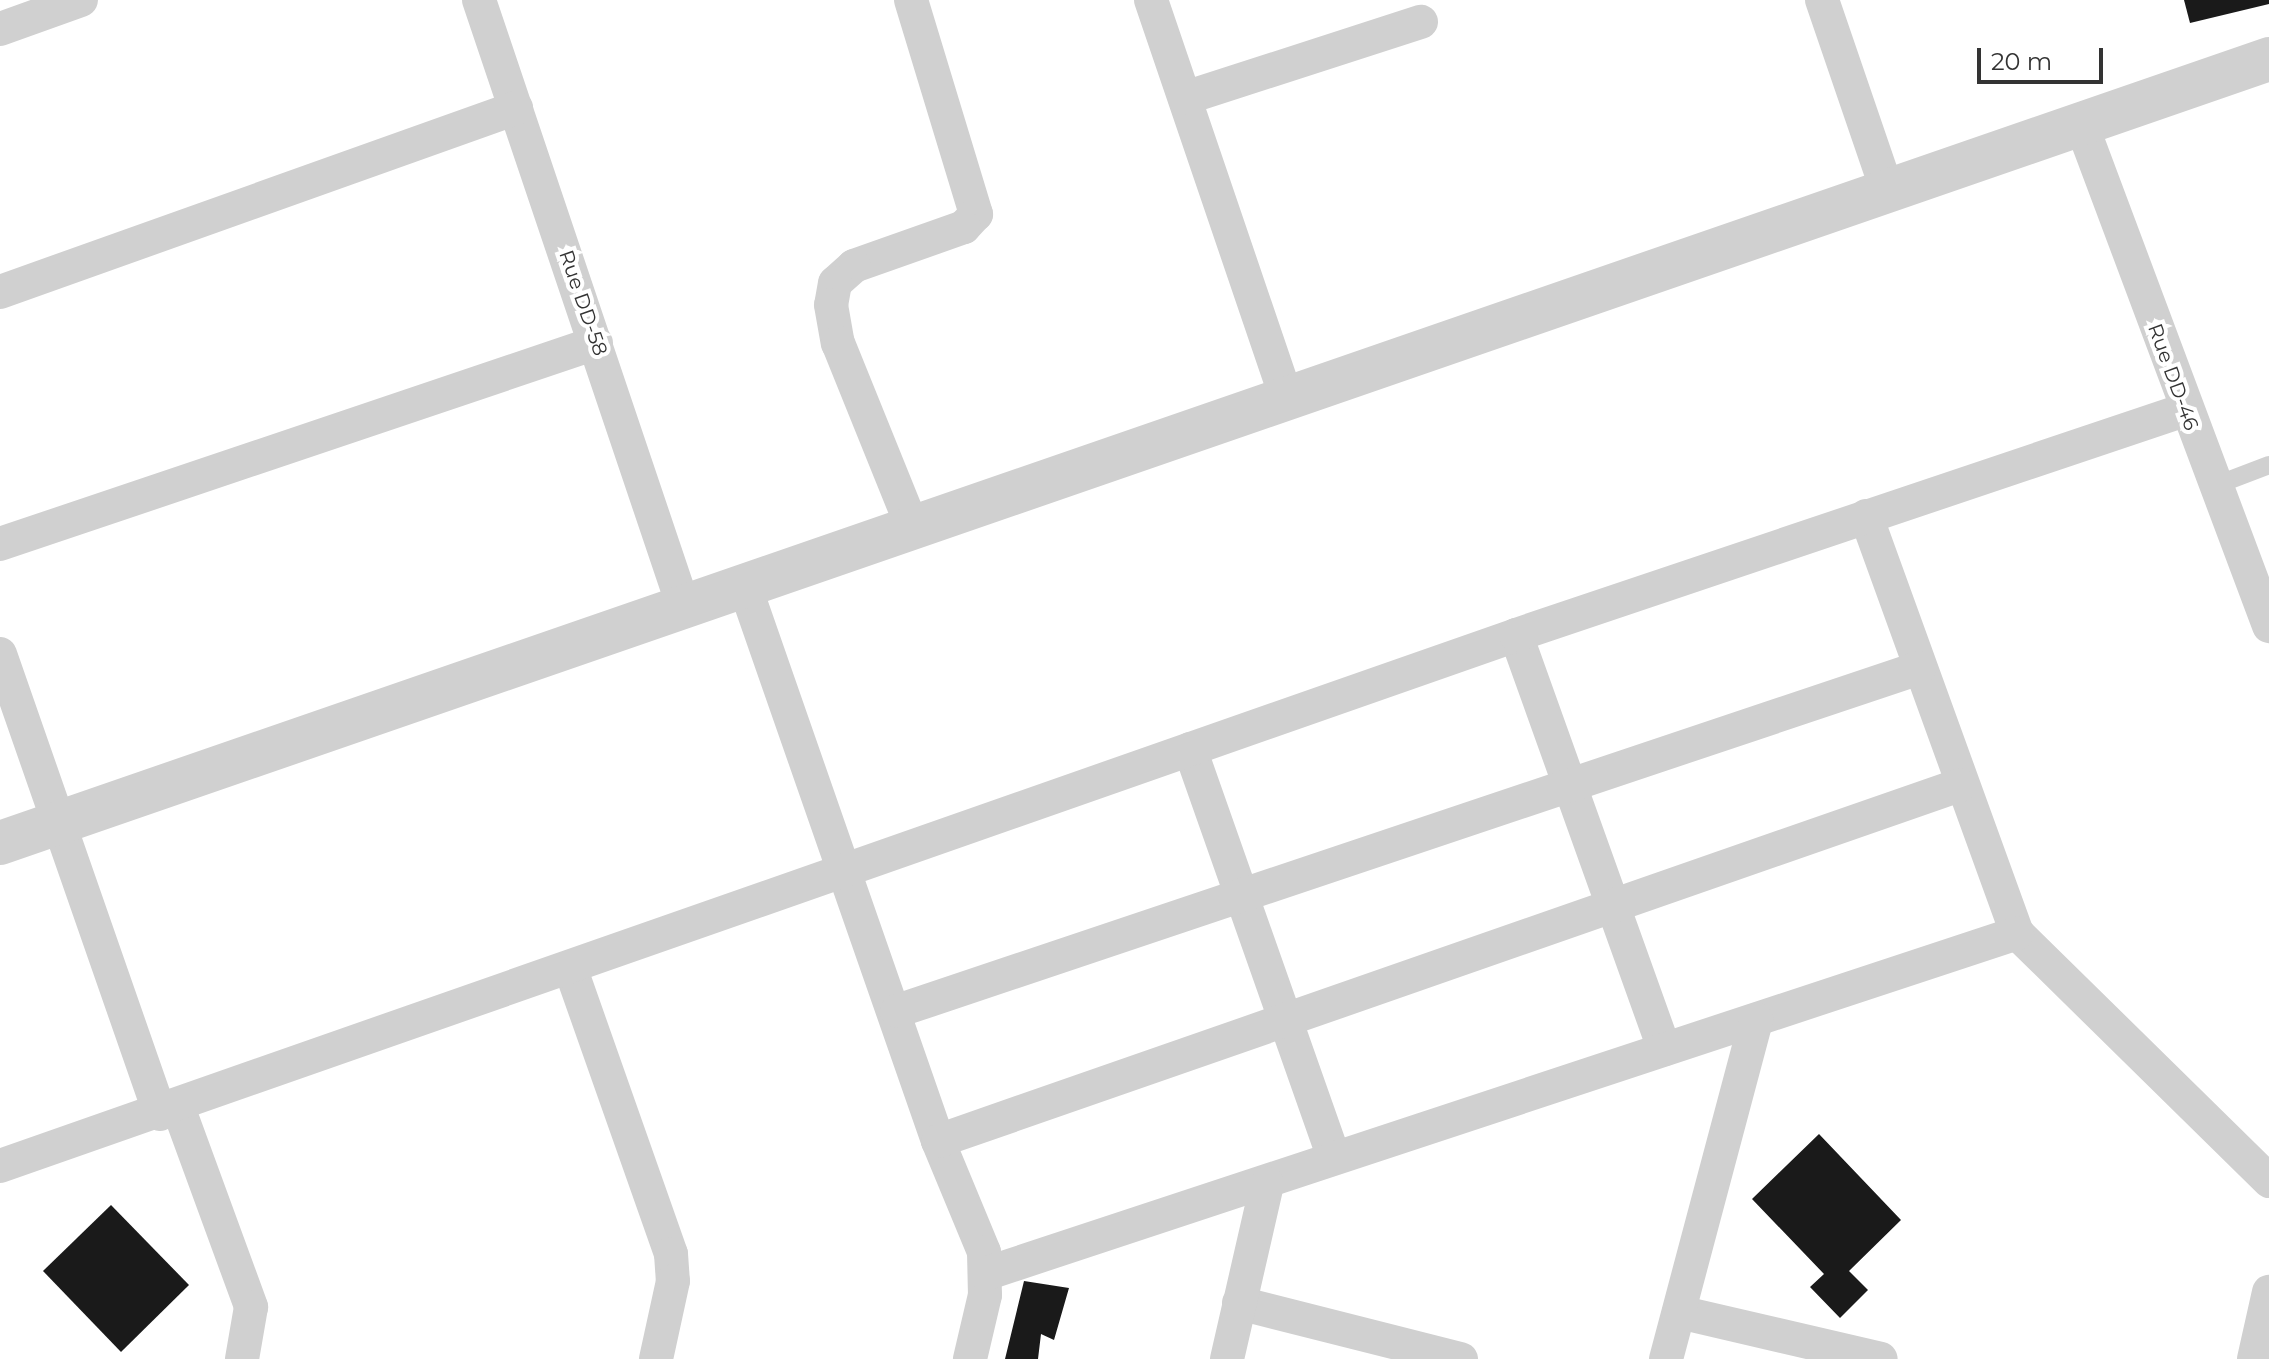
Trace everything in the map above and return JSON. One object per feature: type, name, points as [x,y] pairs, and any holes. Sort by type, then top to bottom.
[{"type":"street","points":[[0,29],[81,0]]},
{"type":"street","name":"Rue DD-58","points":[[479,0],[684,608]]},
{"type":"street","points":[[911,0],[976,214],[964,227],[854,266],[835,283],[831,305],[838,343],[913,529]]},
{"type":"street","points":[[1151,0],[1287,399]]},
{"type":"street","points":[[1822,0],[1888,193]]},
{"type":"street","points":[[1185,98],[1421,22]]},
{"type":"street","points":[[0,843],[2269,59]]},
{"type":"street","points":[[0,292],[516,108]]},
{"type":"street","name":"Rue DD-46","points":[[2082,126],[2184,410],[2269,626]]},
{"type":"street","points":[[0,544],[596,343]]},
{"type":"street","points":[[0,1166],[571,970],[1516,635],[2184,410]]},
{"type":"street","points":[[1866,516],[1960,785],[2017,933],[2269,1181]]},
{"type":"street","points":[[745,587],[897,1011],[938,1141],[984,1252],[985,1274],[970,1359]]},
{"type":"street","points":[[1516,635],[1664,1049]]},
{"type":"street","points":[[0,654],[57,824],[169,1110],[251,1307],[242,1359]]},
{"type":"street","points":[[897,1011],[1919,668]]},
{"type":"street","points":[[1190,749],[1334,1157]]},
{"type":"street","points":[[938,1141],[1287,1020],[1612,902],[1960,785]]},
{"type":"street","points":[[985,1274],[1267,1184],[1334,1157],[2017,933]]},
{"type":"street","points":[[571,970],[671,1254],[673,1281],[656,1359]]},
{"type":"street","points":[[1666,1359],[1756,1020]]},
{"type":"street","points":[[1227,1359],[1267,1184]]},
{"type":"street","points":[[2254,1359],[2269,1292]]},
{"type":"street","points":[[1239,1303],[1461,1359]]},
{"type":"street","points":[[1679,1312],[1881,1359]]},
{"type":"lane","points":[[2214,486],[2269,465]]},
{"type":"building","points":[[2184,0],[2269,0],[2269,4],[2190,23]]},
{"type":"building","points":[[1819,1134],[1901,1220],[1849,1271],[1868,1290],[1840,1318],[1810,1287],[1824,1274],[1752,1199]]},
{"type":"building","points":[[111,1205],[189,1285],[121,1352],[43,1271]]},
{"type":"building","points":[[1024,1281],[1069,1288],[1054,1340],[1041,1334],[1038,1359],[1005,1359]]}]
